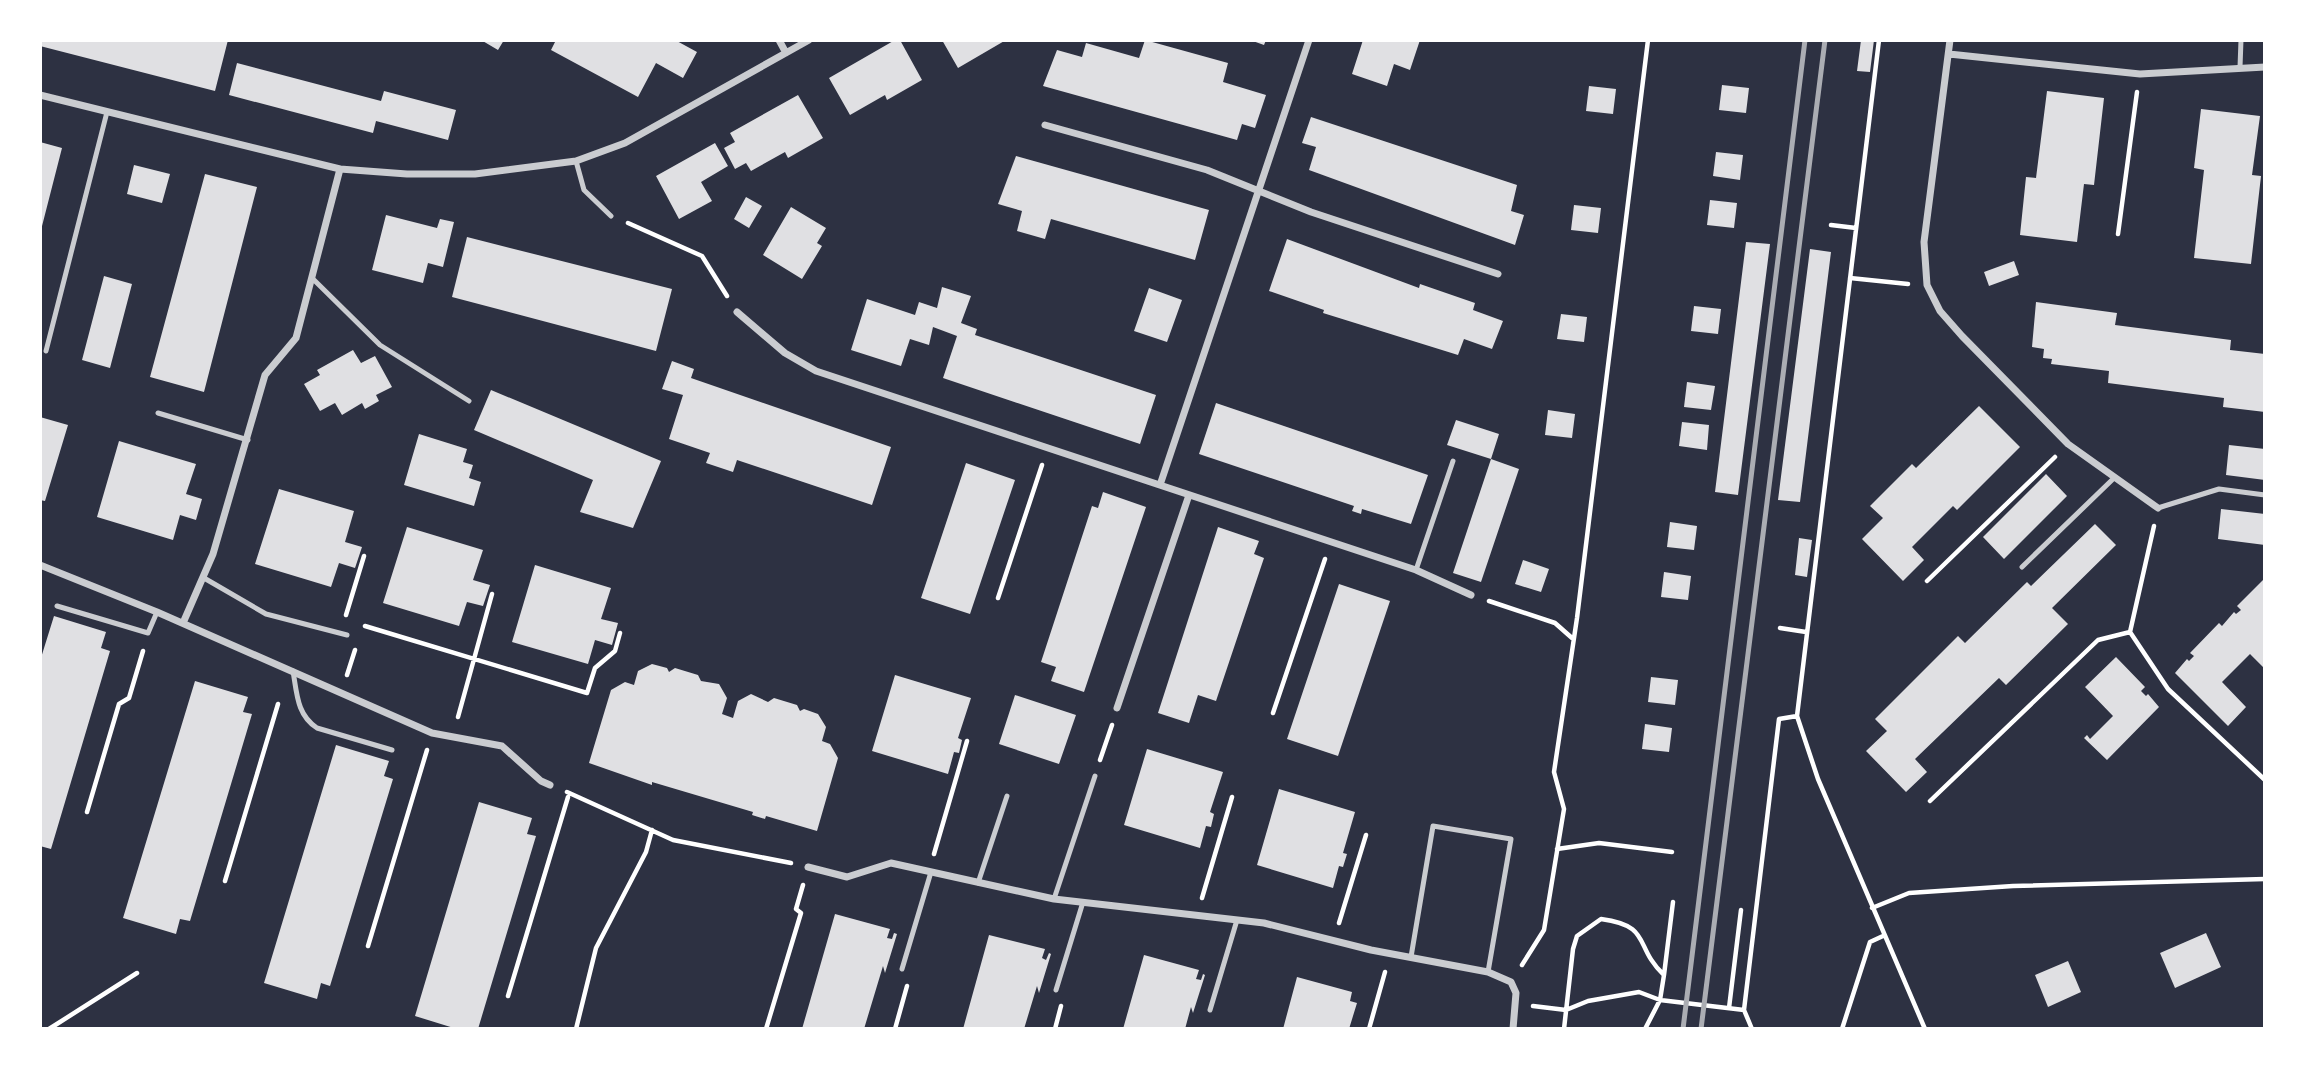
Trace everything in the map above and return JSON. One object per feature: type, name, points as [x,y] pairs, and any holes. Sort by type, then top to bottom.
[{"type":"street","points":[[779,40],[786,53]]},
{"type":"street","points":[[40,95],[340,169],[407,174],[475,174],[576,161],[636,137],[809,40]]},
{"type":"street","points":[[1160,485],[1310,40]]},
{"type":"street","points":[[1950,40],[1924,243],[1927,285],[1940,310],[1962,336],[2068,444],[2113,479],[2158,508]]},
{"type":"street","points":[[1949,54],[2140,74],[2265,67]]},
{"type":"street","points":[[1045,125],[1207,170],[1311,212],[1498,274]]},
{"type":"street","points":[[183,623],[204,578],[248,440],[265,374],[296,338],[340,169]]},
{"type":"street","points":[[737,312],[785,353],[816,371],[1416,570],[1471,596]]},
{"type":"street","points":[[1117,708],[1189,495]]},
{"type":"street","points":[[40,565],[183,623],[432,733],[502,746],[541,781],[550,785]]},
{"type":"street","points":[[808,867],[847,877],[891,863],[1054,899],[1264,923],[1389,954],[1488,972],[1510,982],[1517,1004],[1513,1029]]},
{"type":"lane","points":[[2240,67],[2241,40]]},
{"type":"lane","points":[[46,351],[107,112]]},
{"type":"lane","points":[[576,161],[584,190],[611,216]]},
{"type":"lane","points":[[312,278],[380,345],[469,401]]},
{"type":"lane","points":[[158,413],[248,440]]},
{"type":"lane","points":[[1416,570],[1453,461]]},
{"type":"lane","points":[[2022,567],[2113,479]]},
{"type":"lane","points":[[2158,508],[2219,489],[2265,495]]},
{"type":"lane","points":[[204,578],[266,614],[348,635]]},
{"type":"lane","points":[[57,606],[148,633],[157,612]]},
{"type":"lane","points":[[293,671],[301,713],[308,722],[317,728],[392,750]]},
{"type":"lane","points":[[1054,899],[1095,776]]},
{"type":"lane","points":[[978,883],[1007,796]]},
{"type":"lane","points":[[1411,957],[1433,826],[1511,839],[1488,972]]},
{"type":"lane","points":[[902,969],[931,872]]},
{"type":"lane","points":[[1056,990],[1083,902]]},
{"type":"lane","points":[[1210,1010],[1237,920]]},
{"type":"path","points":[[1510,982],[1544,930],[1564,809],[1554,772],[1648,40]]},
{"type":"path","points":[[1880,40],[1797,716],[1818,779],[1924,1029]]},
{"type":"path","points":[[2118,234],[2140,74]]},
{"type":"path","points":[[611,216],[702,256],[737,312]]},
{"type":"path","points":[[1831,225],[1856,229]]},
{"type":"path","points":[[1850,278],[1927,285]]},
{"type":"path","points":[[1927,581],[2068,444]]},
{"type":"path","points":[[998,598],[1048,448]]},
{"type":"path","points":[[2158,508],[2130,632],[2168,689],[2265,780]]},
{"type":"path","points":[[1273,713],[1330,542]]},
{"type":"path","points":[[364,556],[344,620],[363,626],[587,693],[595,668],[615,651],[620,633]]},
{"type":"path","points":[[454,738],[457,709],[492,594]]},
{"type":"path","points":[[1471,596],[1555,623],[1572,638]]},
{"type":"path","points":[[360,637],[363,626]]},
{"type":"path","points":[[1780,628],[1806,632]]},
{"type":"path","points":[[1930,800],[2098,640],[2130,632]]},
{"type":"path","points":[[87,812],[119,704],[129,698],[148,633]]},
{"type":"path","points":[[340,692],[356,648]]},
{"type":"path","points":[[225,881],[279,703],[293,671]]},
{"type":"path","points":[[1095,776],[1117,708]]},
{"type":"path","points":[[1752,1029],[1744,1010],[1779,719],[1797,716]]},
{"type":"path","points":[[368,946],[432,733]]},
{"type":"path","points":[[931,872],[936,841],[967,741]]},
{"type":"path","points":[[550,785],[673,840],[808,867],[796,909],[801,913],[766,1029]]},
{"type":"path","points":[[508,996],[569,793]]},
{"type":"path","points":[[1197,915],[1232,797]]},
{"type":"path","points":[[576,1029],[596,948],[646,852],[652,830]]},
{"type":"path","points":[[1335,941],[1366,835]]},
{"type":"path","points":[[1558,849],[1599,843],[1672,852]]},
{"type":"path","points":[[1872,908],[1909,893],[2013,886],[2265,879]]},
{"type":"path","points":[[1645,1029],[1660,1000],[1674,902]]},
{"type":"path","points":[[1729,1008],[1741,910]]},
{"type":"path","points":[[1564,1029],[1577,936],[1601,919],[1626,922],[1641,936],[1649,961],[1664,975]]},
{"type":"path","points":[[1842,1029],[1870,942],[1883,936]]},
{"type":"path","points":[[1368,1029],[1389,954]]},
{"type":"path","points":[[895,1029],[907,986],[902,969]]},
{"type":"path","points":[[49,1029],[137,973]]},
{"type":"path","points":[[1530,1006],[1566,1010],[1588,1001],[1639,992],[1660,1000],[1744,1010]]},
{"type":"building","points":[[40,40],[228,40],[215,91],[40,46]]},
{"type":"building","points":[[481,40],[504,40],[498,50]]},
{"type":"building","points":[[556,40],[675,40],[697,52],[683,78],[656,63],[638,97],[551,50]]},
{"type":"building","points":[[895,40],[900,40],[922,80],[887,100],[885,95],[850,115],[829,78]]},
{"type":"building","points":[[942,40],[1006,40],[958,68]]},
{"type":"building","points":[[1145,40],[1228,63],[1223,82],[1266,95],[1255,128],[1242,124],[1237,140],[1043,86],[1057,50],[1082,57],[1086,43],[1139,58]]},
{"type":"building","points":[[1250,40],[1266,40],[1264,45]]},
{"type":"building","points":[[1363,40],[1420,40],[1410,70],[1394,64],[1387,86],[1352,74]]},
{"type":"building","points":[[1861,40],[1874,40],[1870,72],[1857,71]]},
{"type":"building","points":[[237,63],[381,101],[384,91],[456,110],[448,140],[376,121],[373,133],[229,95]]},
{"type":"building","points":[[1722,85],[1749,88],[1746,113],[1719,110]]},
{"type":"building","points":[[1589,86],[1616,89],[1613,114],[1586,111]]},
{"type":"building","points":[[2047,91],[2104,98],[2094,185],[2084,184],[2077,242],[2020,235],[2026,177],[2036,178]]},
{"type":"building","points":[[798,95],[823,138],[788,158],[785,152],[751,171],[746,163],[735,169],[724,148],[735,142],[730,133]]},
{"type":"building","points":[[2201,109],[2260,116],[2252,175],[2261,176],[2251,264],[2194,258],[2204,170],[2194,168]]},
{"type":"building","points":[[1311,117],[1517,185],[1511,211],[1524,215],[1515,245],[1309,170],[1316,147],[1302,143]]},
{"type":"building","points":[[40,142],[62,148],[41,230],[40,230]]},
{"type":"building","points":[[715,143],[728,166],[701,182],[712,201],[679,219],[656,176]]},
{"type":"building","points":[[1716,152],[1743,155],[1740,180],[1713,176]]},
{"type":"building","points":[[1016,156],[1209,210],[1195,260],[1051,219],[1045,239],[1017,231],[1022,211],[998,204]]},
{"type":"building","points":[[134,165],[170,174],[162,203],[127,194]]},
{"type":"building","points":[[205,174],[257,187],[204,392],[150,377]]},
{"type":"building","points":[[746,197],[762,206],[749,228],[734,219]]},
{"type":"building","points":[[1710,200],[1737,203],[1734,228],[1707,225]]},
{"type":"building","points":[[1574,205],[1601,208],[1598,233],[1571,230]]},
{"type":"building","points":[[791,207],[826,228],[817,243],[822,246],[802,279],[763,255]]},
{"type":"building","points":[[386,215],[437,228],[440,219],[454,222],[443,267],[428,263],[423,283],[372,270]]},
{"type":"building","points":[[467,237],[672,289],[656,351],[452,297]]},
{"type":"building","points":[[1287,239],[1419,288],[1420,284],[1475,303],[1473,310],[1503,321],[1492,349],[1464,339],[1458,355],[1323,313],[1324,310],[1269,291]]},
{"type":"building","points":[[1746,242],[1770,244],[1738,495],[1715,492]]},
{"type":"building","points":[[1810,249],[1831,252],[1800,502],[1778,500]]},
{"type":"building","points":[[2014,261],[2019,275],[1989,286],[1984,272]]},
{"type":"building","points":[[104,276],[132,284],[110,368],[82,360]]},
{"type":"building","points":[[942,287],[971,296],[961,323],[977,329],[975,335],[1156,395],[1140,444],[943,378],[957,336],[933,327],[929,345],[910,339],[901,366],[851,350],[867,299],[915,315],[919,302],[937,308]]},
{"type":"building","points":[[1149,288],[1182,300],[1167,342],[1134,331]]},
{"type":"building","points":[[2036,302],[2117,313],[2115,325],[2231,340],[2230,350],[2265,354],[2265,412],[2223,407],[2224,398],[2108,383],[2109,371],[2051,364],[2052,359],[2043,358],[2044,349],[2032,347]]},
{"type":"building","points":[[1694,306],[1721,309],[1718,334],[1691,331]]},
{"type":"building","points":[[1561,314],[1587,317],[1584,342],[1557,339]]},
{"type":"building","points":[[353,350],[361,363],[375,356],[392,387],[376,395],[379,401],[365,409],[362,403],[342,415],[335,403],[320,411],[304,384],[320,375],[317,370]]},
{"type":"building","points":[[672,361],[694,369],[691,378],[891,447],[872,505],[737,460],[733,472],[706,463],[710,453],[669,439],[683,395],[662,389]]},
{"type":"building","points":[[1687,382],[1715,386],[1711,410],[1684,407]]},
{"type":"building","points":[[491,390],[661,461],[633,528],[580,512],[593,480],[474,430]]},
{"type":"building","points":[[1216,403],[1428,475],[1411,524],[1362,509],[1361,514],[1352,511],[1354,506],[1199,454]]},
{"type":"building","points":[[1979,406],[2020,447],[1957,510],[1953,506],[1912,547],[1924,560],[1903,581],[1862,539],[1883,518],[1870,506],[1912,464],[1916,468]]},
{"type":"building","points":[[1548,410],[1575,414],[1572,438],[1545,435]]},
{"type":"building","points":[[40,417],[68,425],[45,501],[40,500]]},
{"type":"building","points":[[1456,420],[1499,434],[1491,459],[1447,445]]},
{"type":"building","points":[[1682,422],[1709,425],[1707,450],[1679,446]]},
{"type":"building","points":[[419,434],[467,449],[463,462],[473,465],[469,478],[481,482],[474,506],[404,485]]},
{"type":"building","points":[[119,441],[196,464],[186,494],[202,499],[196,520],[180,515],[173,540],[97,517]]},
{"type":"building","points":[[2229,445],[2265,449],[2265,480],[2226,475]]},
{"type":"building","points":[[1491,459],[1519,469],[1481,582],[1453,573]]},
{"type":"building","points":[[966,463],[1015,480],[970,614],[921,598]]},
{"type":"building","points":[[2046,474],[2067,496],[2004,559],[1983,537]]},
{"type":"building","points":[[279,489],[354,511],[345,542],[362,547],[355,568],[339,563],[331,587],[255,564]]},
{"type":"building","points":[[1103,492],[1146,507],[1084,692],[1051,681],[1056,667],[1041,662],[1092,506],[1098,508]]},
{"type":"building","points":[[2221,509],[2265,514],[2265,545],[2218,539]]},
{"type":"building","points":[[1670,522],[1697,526],[1694,550],[1667,547]]},
{"type":"building","points":[[2095,524],[2116,545],[2052,608],[2068,624],[2006,685],[1999,678],[1915,759],[1927,772],[1906,792],[1866,751],[1887,731],[1875,719],[1958,636],[1965,643],[2027,582],[2031,586]]},
{"type":"building","points":[[407,527],[483,550],[473,580],[490,585],[483,606],[467,602],[459,626],[383,603]]},
{"type":"building","points":[[1218,527],[1259,541],[1254,554],[1264,558],[1216,701],[1198,695],[1189,723],[1158,713]]},
{"type":"building","points":[[1799,538],[1812,540],[1807,577],[1795,575]]},
{"type":"building","points":[[1523,560],[1549,569],[1541,592],[1515,584]]},
{"type":"building","points":[[535,565],[611,588],[601,619],[618,623],[612,645],[595,640],[588,664],[512,642]]},
{"type":"building","points":[[1664,572],[1691,576],[1688,600],[1661,597]]},
{"type":"building","points":[[2265,578],[2265,669],[2250,654],[2222,682],[2246,707],[2228,726],[2175,673],[2187,659],[2189,661],[2194,656],[2190,653],[2219,623],[2222,626],[2234,612],[2236,614],[2241,610],[2237,606]]},
{"type":"building","points":[[1339,584],[1390,601],[1338,756],[1287,739]]},
{"type":"building","points":[[54,616],[106,632],[101,648],[110,651],[51,849],[40,846],[40,661]]},
{"type":"building","points":[[2116,657],[2145,687],[2141,691],[2146,696],[2148,694],[2159,707],[2107,760],[2084,738],[2087,735],[2090,739],[2113,716],[2085,687]]},
{"type":"building","points":[[652,664],[667,668],[669,672],[675,668],[698,675],[701,681],[719,684],[727,698],[722,714],[733,718],[738,701],[751,694],[768,702],[774,698],[797,705],[800,711],[804,709],[818,714],[826,727],[822,741],[830,744],[838,758],[817,831],[766,816],[765,819],[752,815],[753,812],[652,782],[652,785],[589,763],[611,690],[625,682],[634,685],[638,671]]},
{"type":"building","points":[[895,675],[971,698],[958,738],[962,740],[959,753],[954,752],[948,774],[872,751]]},
{"type":"building","points":[[1651,677],[1678,680],[1675,705],[1648,702]]},
{"type":"building","points":[[195,681],[248,697],[243,712],[252,714],[190,921],[180,919],[176,934],[123,918]]},
{"type":"building","points":[[1015,695],[1076,715],[1059,764],[999,744]]},
{"type":"building","points":[[1645,724],[1672,728],[1669,752],[1642,749]]},
{"type":"building","points":[[336,745],[389,761],[384,776],[393,779],[330,986],[321,983],[317,999],[264,983]]},
{"type":"building","points":[[1147,749],[1223,772],[1210,812],[1214,814],[1211,827],[1206,826],[1200,848],[1124,825]]},
{"type":"building","points":[[1279,789],[1355,812],[1343,853],[1347,854],[1343,867],[1339,866],[1333,888],[1257,865]]},
{"type":"building","points":[[479,802],[532,818],[527,834],[536,836],[478,1029],[457,1029],[415,1016]]},
{"type":"building","points":[[835,914],[890,929],[887,938],[892,939],[894,933],[897,934],[885,973],[883,966],[864,1029],[802,1029]]},
{"type":"building","points":[[2206,933],[2221,967],[2175,988],[2160,953]]},
{"type":"building","points":[[989,935],[1045,949],[1042,958],[1046,960],[1049,953],[1051,954],[1039,993],[1037,986],[1024,1029],[963,1029]]},
{"type":"building","points":[[1144,955],[1199,970],[1196,979],[1201,980],[1203,974],[1205,975],[1185,1029],[1123,1029]]},
{"type":"building","points":[[2068,961],[2081,992],[2048,1007],[2035,975]]},
{"type":"building","points":[[1297,977],[1352,992],[1350,1001],[1357,1003],[1349,1029],[1283,1029]]},
{"type":"railway","points":[[1683,1029],[1805,40]]},
{"type":"railway","points":[[1701,1029],[1825,40]]}]
